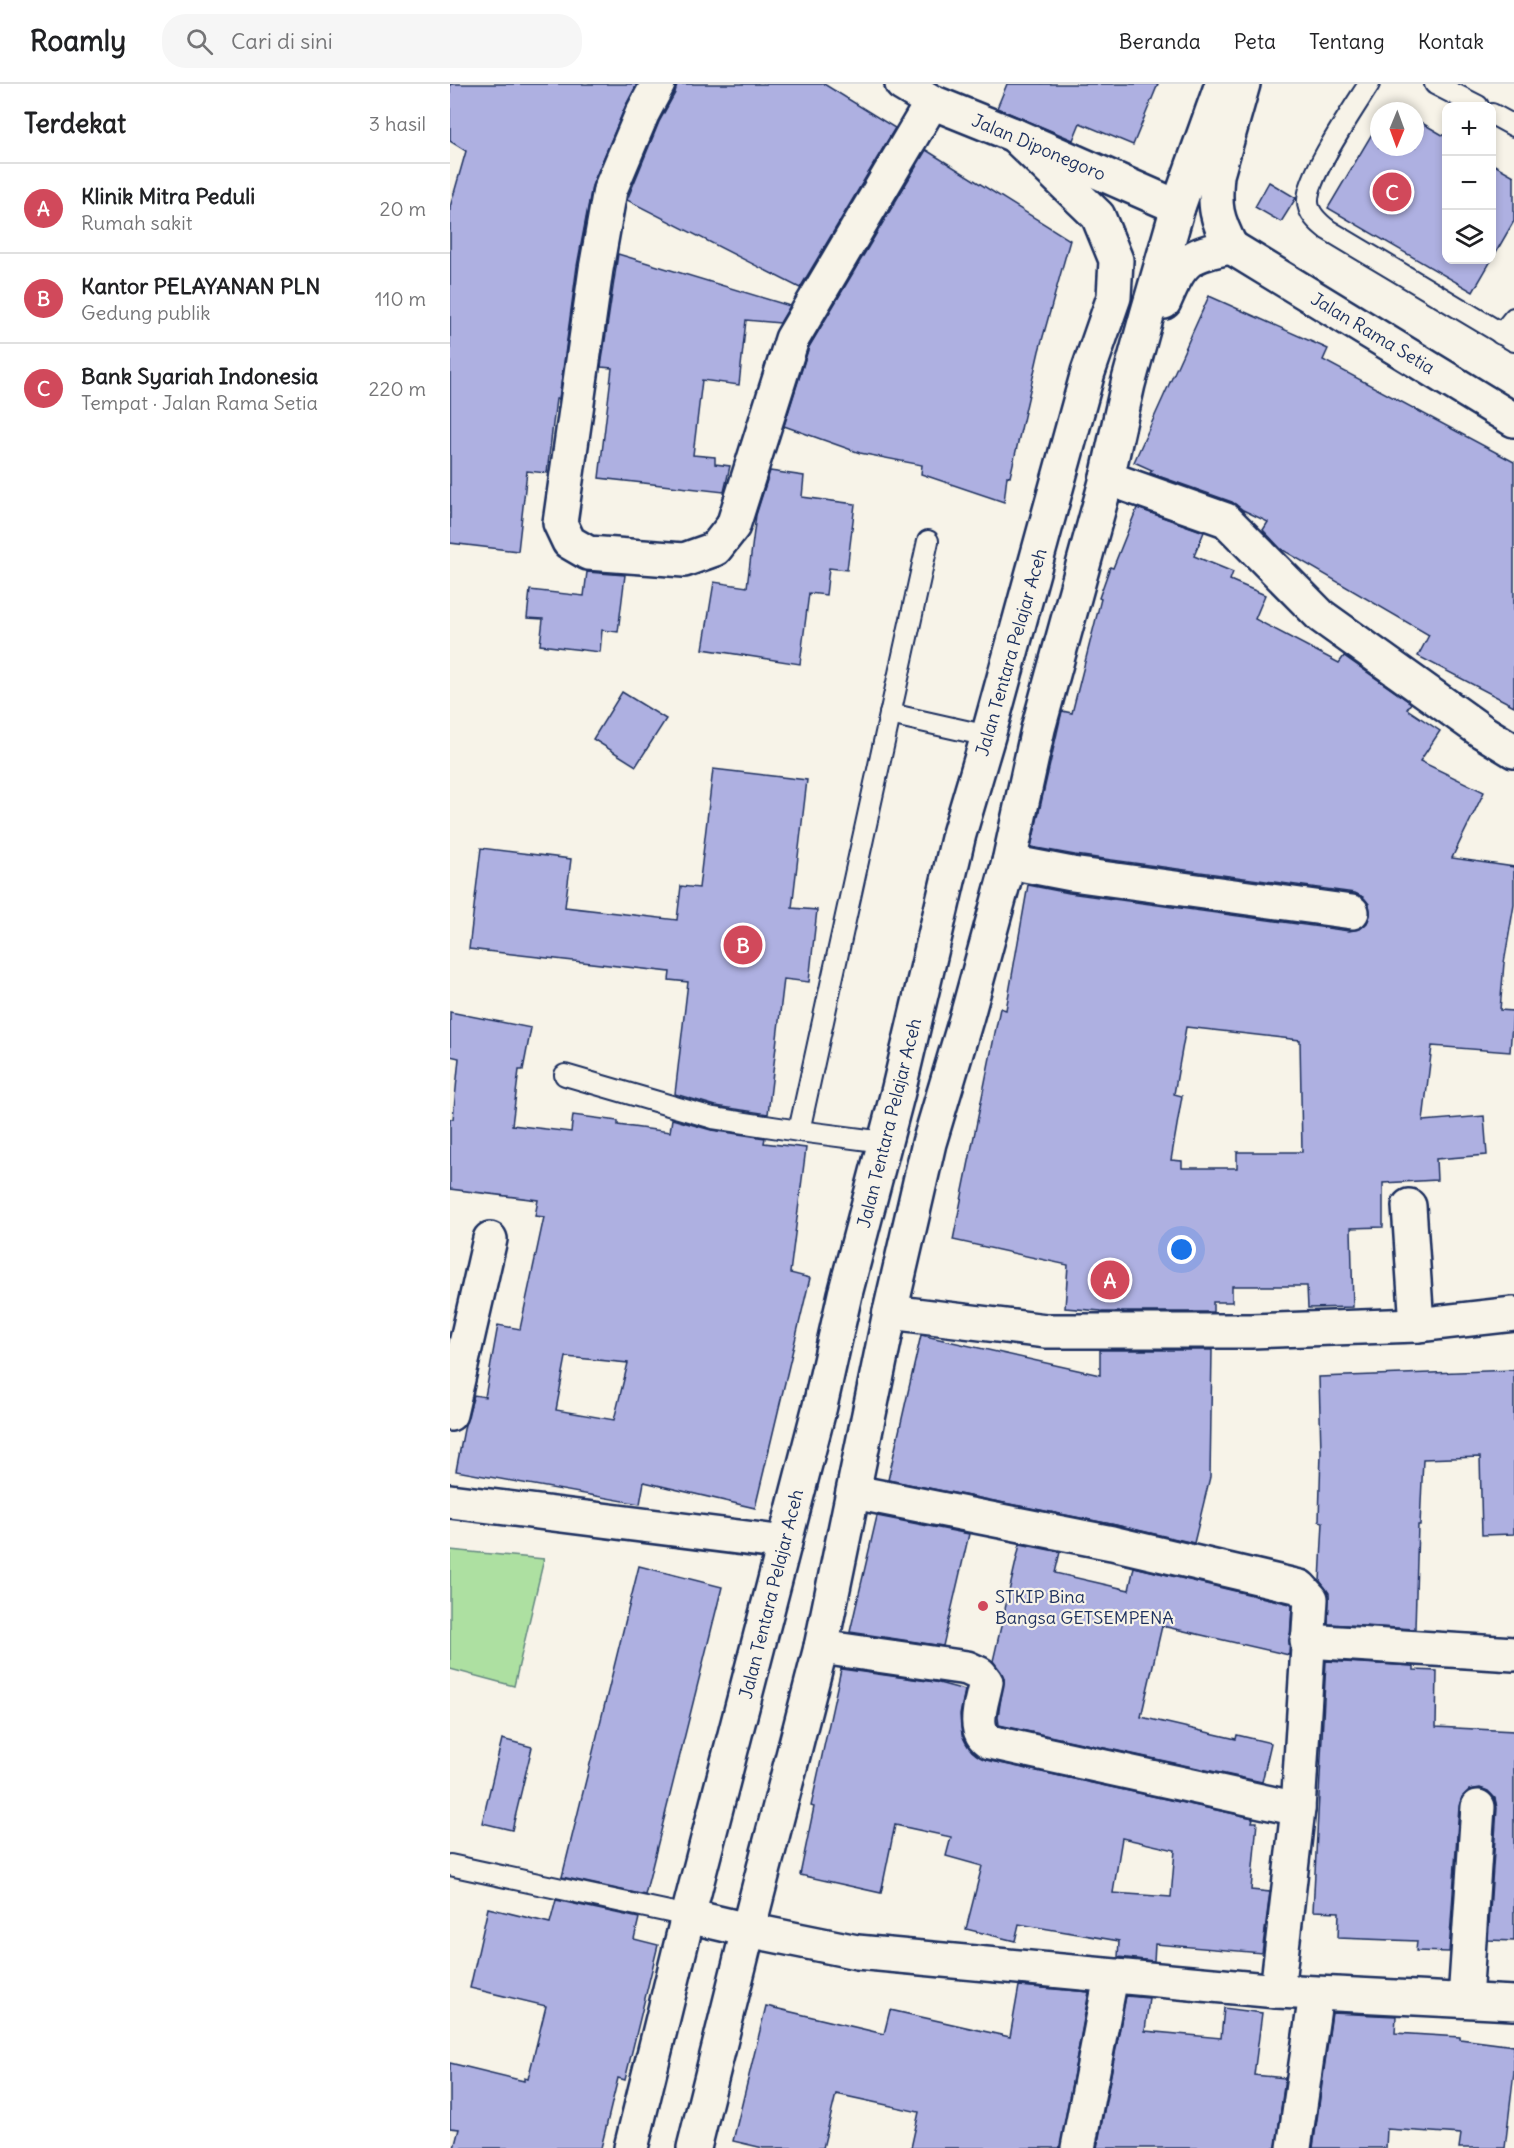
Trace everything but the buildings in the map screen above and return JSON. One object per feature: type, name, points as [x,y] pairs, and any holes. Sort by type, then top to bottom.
[{"type":"street","points":[[658,84],[642,114],[610,190],[596,269],[560,523],[568,543],[588,553],[684,560],[715,549],[733,526],[792,339],[932,102]]},
{"type":"street","name":"Jalan Diponegoro","points":[[902,84],[932,102],[1014,135],[1178,207]]},
{"type":"street","points":[[694,2148],[821,1647],[890,1312],[929,1143],[1009,862],[1038,729],[1107,478],[1128,384],[1178,207],[1222,84]]},
{"type":"street","points":[[1128,384],[1173,281],[1184,265],[1194,256],[1204,252],[1231,247],[1216,213],[1217,174],[1243,84]]},
{"type":"street","name":"Jalan Tentara Pelajar Aceh","points":[[631,2148],[898,1092],[959,834],[1088,372],[1114,297],[1116,260],[1098,216],[1014,135]]},
{"type":"street","name":"Jalan Rama Setia","points":[[1231,247],[1514,420]]},
{"type":"street","points":[[1107,478],[1226,520],[1321,616],[1482,732],[1514,751]]},
{"type":"street","points":[[1009,862],[1072,874],[1352,912]]},
{"type":"street","points":[[884,1142],[929,1143]]},
{"type":"street","points":[[1409,1206],[1417,1325]]},
{"type":"street","points":[[450,1414],[490,1239]]},
{"type":"street","points":[[890,1312],[1046,1330],[1251,1331],[1417,1325],[1514,1314]]},
{"type":"street","points":[[854,1492],[1112,1543],[1300,1587],[1311,1599],[1298,1809],[1277,1991]]},
{"type":"street","points":[[450,1501],[785,1544]]},
{"type":"street","points":[[1307,1641],[1514,1654]]},
{"type":"street","points":[[821,1647],[967,1668],[980,1674],[986,1682],[978,1725],[982,1738],[990,1742],[1298,1809]]},
{"type":"street","points":[[1465,2000],[1478,1807]]},
{"type":"street","points":[[688,1916],[857,1952],[1316,1994],[1514,2002]]},
{"type":"street","points":[[1078,2148],[1111,1977]]},
{"type":"street","points":[[1294,2148],[1316,1994]]},
{"type":"lane","points":[[1368,84],[1317,172],[1307,202],[1311,211],[1318,222],[1328,230],[1508,338],[1514,318]]},
{"type":"lane","points":[[1435,84],[1470,102]]},
{"type":"lane","points":[[1496,117],[1514,126]]},
{"type":"lane","points":[[799,1131],[928,541]]},
{"type":"lane","points":[[890,714],[988,736]]},
{"type":"lane","points":[[565,1075],[713,1118],[884,1142]]},
{"type":"lane","points":[[450,1865],[688,1916]]},
{"type":"green space","points":[[450,1550],[544,1559],[514,1686],[450,1669]]},
{"type":"place","name":"Bank Syariah Indonesia","points":[[1392,192]]},
{"type":"place","name":"Kantor PELAYANAN PLN","points":[[743,945]]},
{"type":"place","name":"Klinik Mitra Peduli","points":[[1110,1280]]},
{"type":"place","name":"STKIP Bina Bangsa GETSEMPENA","points":[[983,1606]]}]
